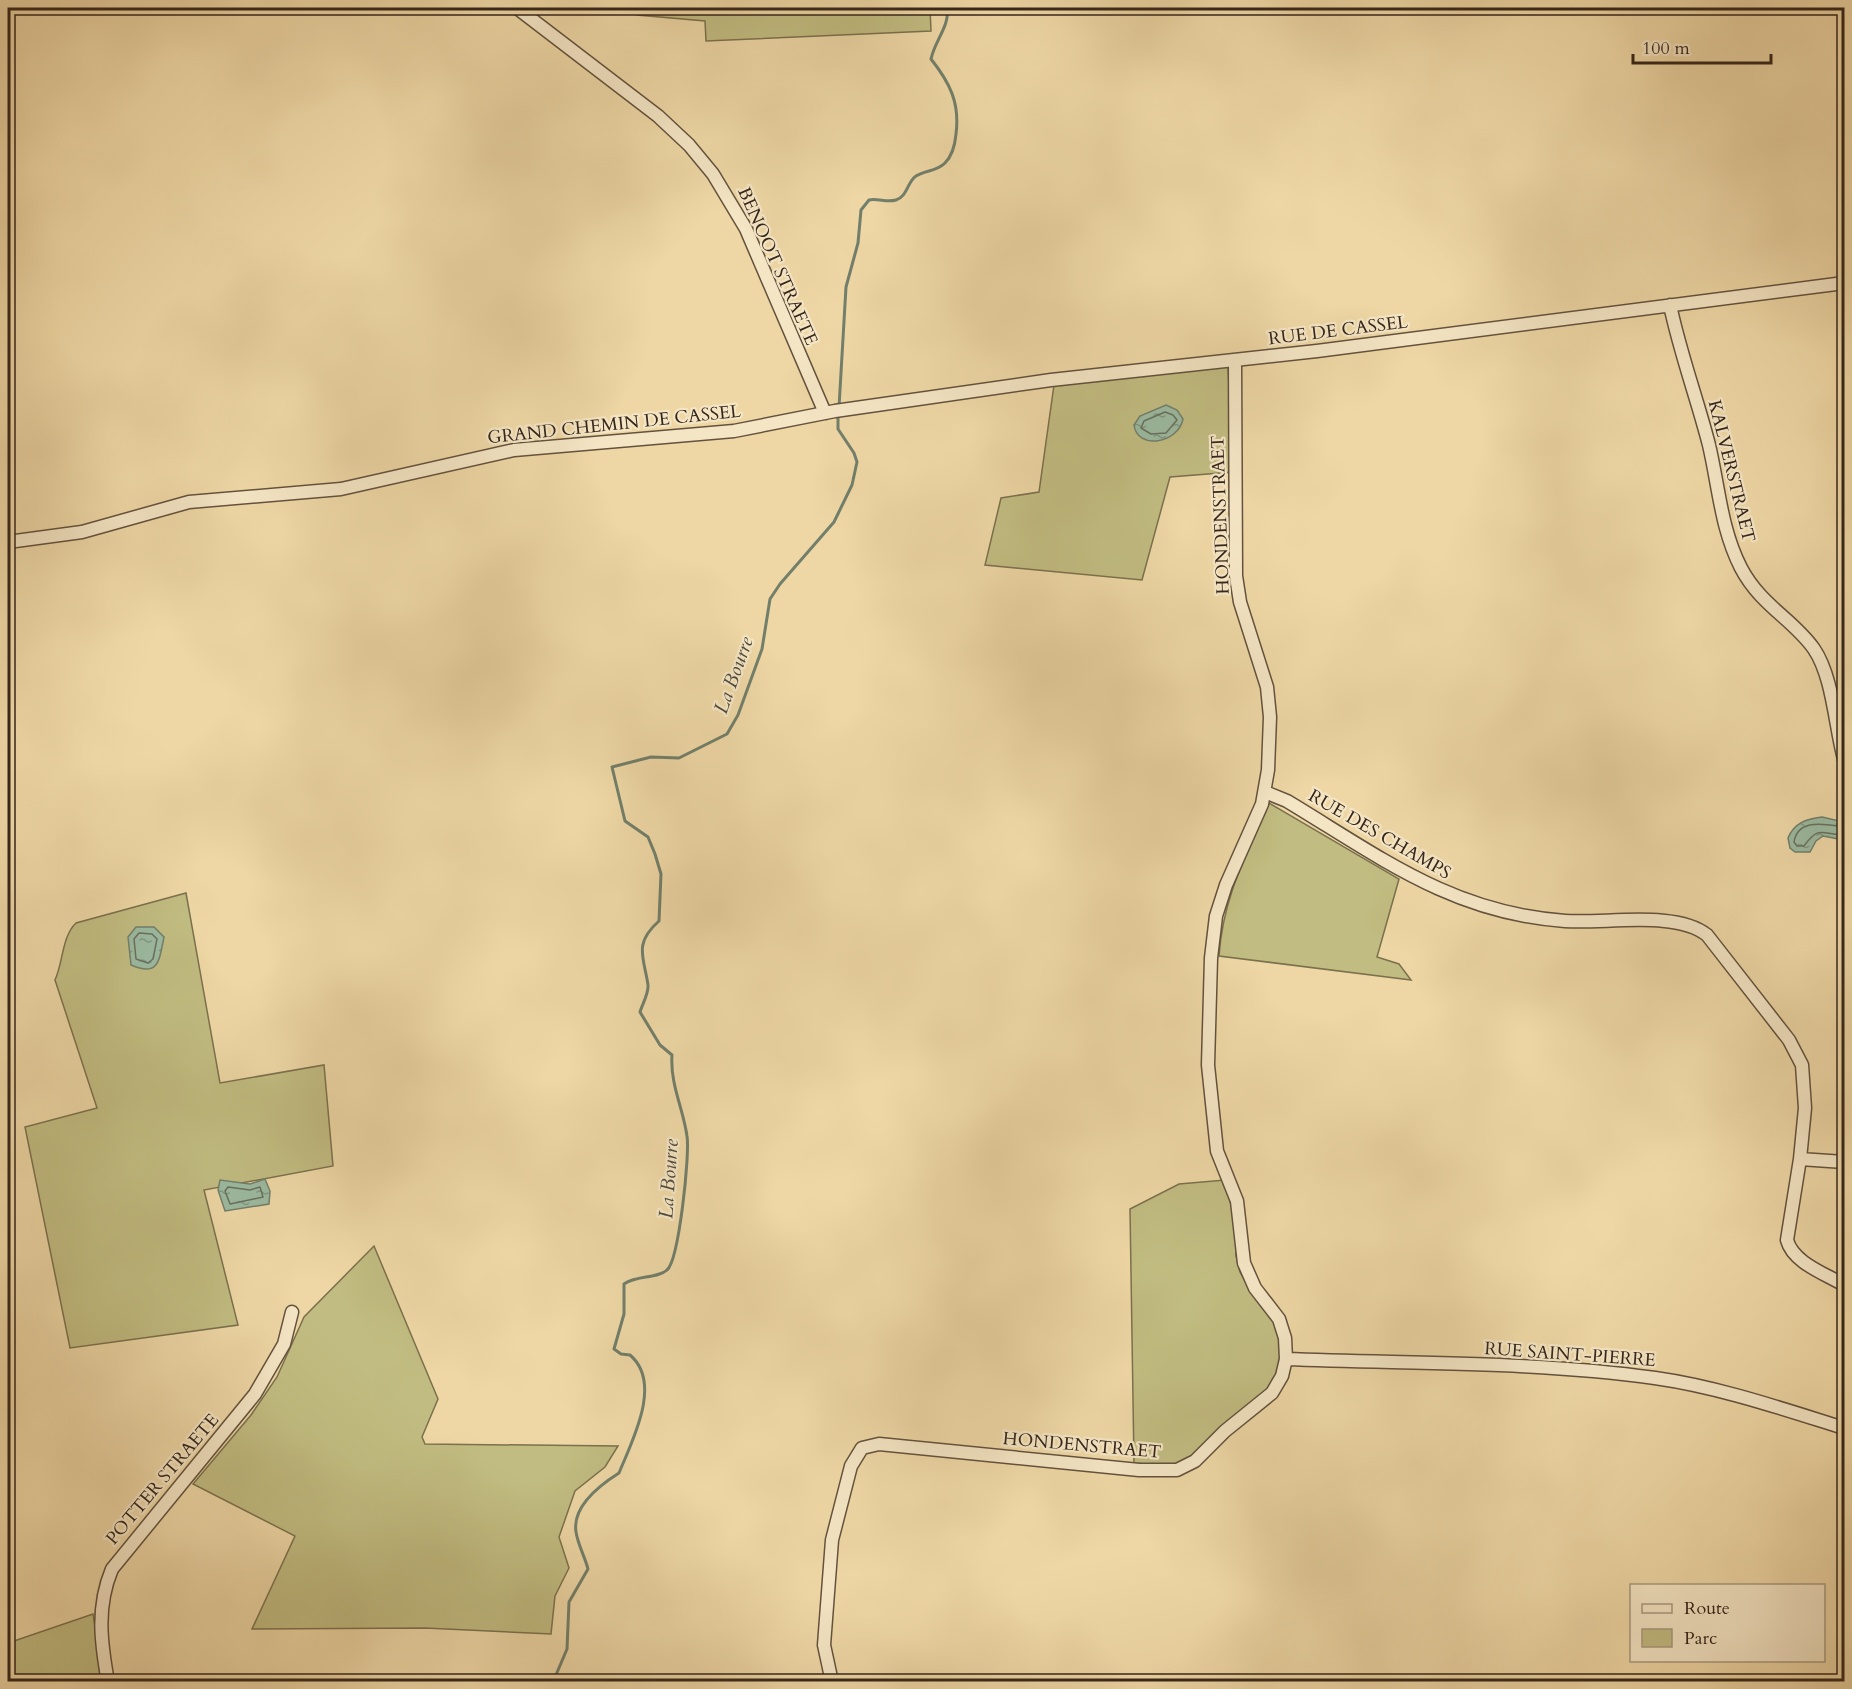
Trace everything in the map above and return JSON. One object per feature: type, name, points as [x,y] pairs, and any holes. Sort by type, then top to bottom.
[{"type":"street","name":"BENOOT STRAETE","points":[[517,8],[658,116],[689,145],[713,174],[746,229],[835,411]]},
{"type":"street","name":"RUE DE CASSEL","points":[[835,411],[1052,380],[1235,360],[1845,283]]},
{"type":"street","name":"KALVERSTRAET","points":[[1670,305],[1709,446],[1721,515],[1728,537],[1742,569],[1758,594],[1817,653],[1824,671],[1845,759]]},
{"type":"street","name":"HONDENSTRAET","points":[[832,1682],[824,1645],[832,1540],[851,1466],[862,1448],[879,1444],[1139,1470],[1177,1470],[1196,1461],[1225,1431],[1272,1393],[1282,1377],[1286,1359],[1285,1338],[1279,1319],[1256,1288],[1244,1263],[1237,1201],[1217,1151],[1207,1057],[1211,958],[1216,916],[1229,877],[1266,792],[1270,733],[1269,698],[1263,670],[1240,602],[1236,576],[1235,360]]},
{"type":"street","name":"GRAND CHEMIN DE CASSEL","points":[[8,542],[82,532],[189,502],[331,491],[507,451],[712,434],[774,425],[835,411]]},
{"type":"street","name":"RUE DES CHAMPS","points":[[1266,792],[1287,801],[1413,878],[1473,903],[1517,915],[1556,920],[1604,923],[1674,921],[1703,932],[1721,950],[1789,1040],[1799,1059],[1806,1093],[1800,1159],[1787,1229],[1788,1245],[1797,1257],[1845,1285]]},
{"type":"street","points":[[1800,1159],[1845,1162]]},
{"type":"street","name":"POTTER STRAETE","points":[[108,1682],[100,1620],[104,1593],[112,1569],[255,1394],[284,1344],[292,1312]]},
{"type":"street","name":"RUE SAINT-PIERRE","points":[[1286,1359],[1523,1367],[1645,1377],[1707,1388],[1845,1428]]},
{"type":"green space","points":[[637,8],[930,8],[931,31],[706,41],[705,21],[637,15]]},
{"type":"green space","points":[[1228,365],[1233,472],[1170,477],[1142,580],[985,565],[1001,498],[1039,492],[1054,385]]},
{"type":"green space","points":[[1269,803],[1399,879],[1377,957],[1399,964],[1411,980],[1219,956],[1225,915],[1237,877]]},
{"type":"green space","points":[[186,893],[220,1083],[324,1065],[333,1166],[204,1190],[238,1325],[70,1348],[25,1127],[97,1108],[55,980],[65,942],[71,928],[76,923]]},
{"type":"green space","points":[[1225,1180],[1236,1225],[1236,1256],[1240,1272],[1252,1293],[1271,1314],[1280,1333],[1281,1365],[1271,1388],[1189,1462],[1168,1466],[1134,1463],[1130,1209],[1179,1184]]},
{"type":"green space","points":[[374,1246],[438,1399],[422,1437],[425,1444],[618,1446],[605,1467],[575,1491],[559,1537],[569,1568],[555,1596],[551,1634],[425,1628],[252,1629],[295,1536],[193,1484],[251,1415],[277,1377],[304,1317]]},
{"type":"green space","points":[[93,1614],[103,1681],[8,1682],[8,1643]]},
{"type":"water","points":[[1166,405],[1177,410],[1183,419],[1180,427],[1174,434],[1158,441],[1142,438],[1134,425],[1140,416]]},
{"type":"water","points":[[1822,817],[1844,822],[1844,840],[1823,836],[1816,841],[1810,852],[1795,852],[1790,848],[1788,838],[1797,825]]},
{"type":"water","points":[[136,927],[154,927],[164,937],[159,960],[152,968],[131,965],[128,937]]},
{"type":"water","points":[[265,1179],[270,1191],[269,1204],[225,1211],[218,1190],[220,1180],[250,1184]]},
{"type":"waterway","name":"La Bourre","points":[[839,407],[846,287],[858,243],[861,210],[869,200],[893,201],[900,198],[916,176],[945,163],[954,146],[957,123],[955,103],[948,85],[931,59],[946,21],[947,8]]},
{"type":"waterway","name":"La Bourre","points":[[553,1682],[567,1649],[569,1602],[588,1569],[576,1532],[578,1514],[589,1497],[619,1473],[642,1412],[644,1381],[640,1367],[630,1355],[621,1354],[614,1349],[624,1314],[624,1284],[667,1270],[676,1247],[687,1163],[687,1136],[673,1076],[672,1055],[660,1045],[640,1012],[648,988],[643,944],[651,929],[659,921],[661,874],[648,837],[625,821],[612,767],[651,757],[679,758],[727,734],[738,715],[762,649],[770,599],[780,584],[834,522],[852,485],[857,462],[854,453],[838,429],[838,414]]}]
